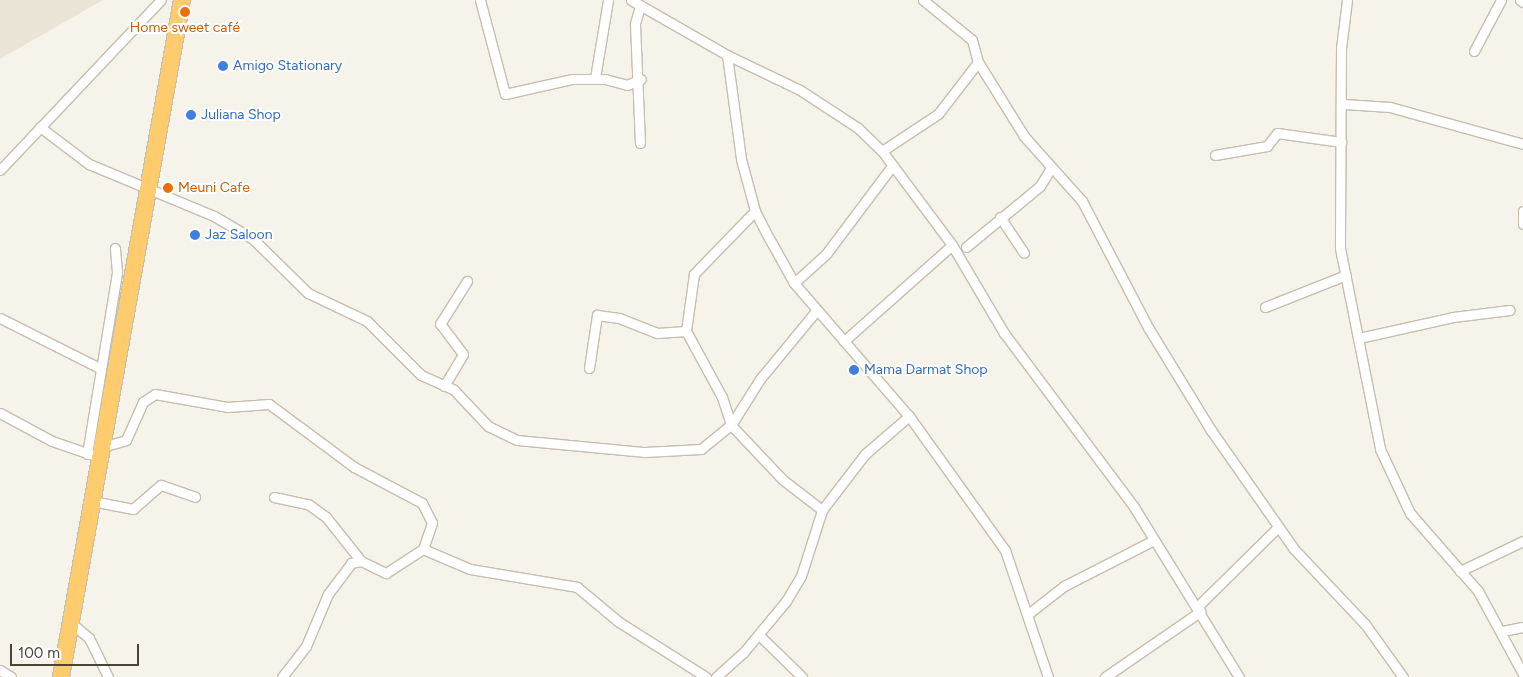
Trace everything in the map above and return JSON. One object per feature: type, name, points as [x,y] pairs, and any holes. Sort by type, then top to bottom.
[{"type":"highway","points":[[61,677],[92,501],[97,452],[148,192],[182,0]]},
{"type":"street","points":[[0,170],[161,0]]},
{"type":"street","points":[[480,0],[505,94],[554,82],[595,78],[627,85],[641,80]]},
{"type":"street","points":[[595,78],[608,0]]},
{"type":"street","points":[[923,0],[965,30],[978,62],[1024,136],[1082,201],[1166,358],[1278,527],[1364,624],[1403,677]]},
{"type":"street","points":[[1347,0],[1341,48],[1344,104],[1341,142],[1340,248],[1380,449],[1394,485],[1410,513],[1460,571],[1502,631],[1523,674]]},
{"type":"street","points":[[1474,51],[1501,0]]},
{"type":"street","points":[[640,143],[641,80],[635,24],[637,3],[727,55],[800,90],[858,128],[882,151],[952,245],[1004,333],[1154,540],[1200,608],[1239,677]]},
{"type":"street","points":[[727,55],[741,160],[755,211],[794,283],[816,311],[910,416],[1005,550],[1048,677]]},
{"type":"street","points":[[882,151],[938,114],[978,62]]},
{"type":"street","points":[[1344,104],[1390,107],[1523,144]]},
{"type":"street","points":[[40,127],[75,156],[148,192],[214,216],[253,239],[308,293],[367,321],[408,364],[461,395],[500,433],[532,443],[688,453],[701,449],[731,426],[760,379],[816,311]]},
{"type":"street","points":[[1215,156],[1266,146],[1277,133],[1341,142]]},
{"type":"street","points":[[794,283],[826,254],[892,166]]},
{"type":"street","points":[[966,247],[1000,217],[1040,186],[1051,168]]},
{"type":"street","points":[[755,211],[694,274],[686,331],[722,397],[731,426],[782,479],[822,510]]},
{"type":"street","points":[[1523,211],[1523,224]]},
{"type":"street","points":[[1000,217],[1024,253]]},
{"type":"street","points":[[844,341],[952,245]]},
{"type":"street","points":[[97,452],[100,368],[117,272],[114,248]]},
{"type":"street","points":[[1266,307],[1346,275]]},
{"type":"street","points":[[444,386],[463,354],[440,324],[466,281]]},
{"type":"street","points":[[1359,338],[1453,317],[1510,310]]},
{"type":"street","points":[[589,368],[597,315],[619,318],[657,333],[686,331]]},
{"type":"street","points":[[0,318],[100,368]]},
{"type":"street","points":[[0,413],[97,452],[126,440],[143,402],[155,394],[226,408],[269,404],[354,467],[422,503],[432,523],[423,549],[386,573],[361,561],[326,517],[308,504],[274,497]]},
{"type":"street","points":[[716,677],[759,635],[801,576],[822,510],[865,454],[910,416]]},
{"type":"street","points":[[92,501],[133,509],[161,485],[195,497]]},
{"type":"street","points":[[1105,677],[1200,608],[1278,527]]},
{"type":"street","points":[[1028,614],[1064,586],[1154,540]]},
{"type":"street","points":[[1460,571],[1523,541]]},
{"type":"street","points":[[423,549],[470,569],[577,587],[619,622],[706,677]]},
{"type":"street","points":[[282,677],[306,646],[339,577],[351,562],[361,561]]},
{"type":"street","points":[[70,622],[89,638],[108,677]]},
{"type":"street","points":[[1502,631],[1523,627]]},
{"type":"street","points":[[759,635],[802,677]]},
{"type":"street","points":[[0,670],[11,677]]},
{"type":"shaded area","points":[[0,0],[103,0],[0,59]]},
{"type":"place","name":"Home sweet café","points":[[185,12]]},
{"type":"place","name":"Amigo Stationary","points":[[223,66]]},
{"type":"place","name":"Juliana Shop","points":[[191,115]]},
{"type":"place","name":"Meuni Cafe","points":[[168,188]]},
{"type":"place","name":"Jaz Saloon","points":[[195,235]]},
{"type":"place","name":"Mama Darmat Shop","points":[[854,370]]}]
